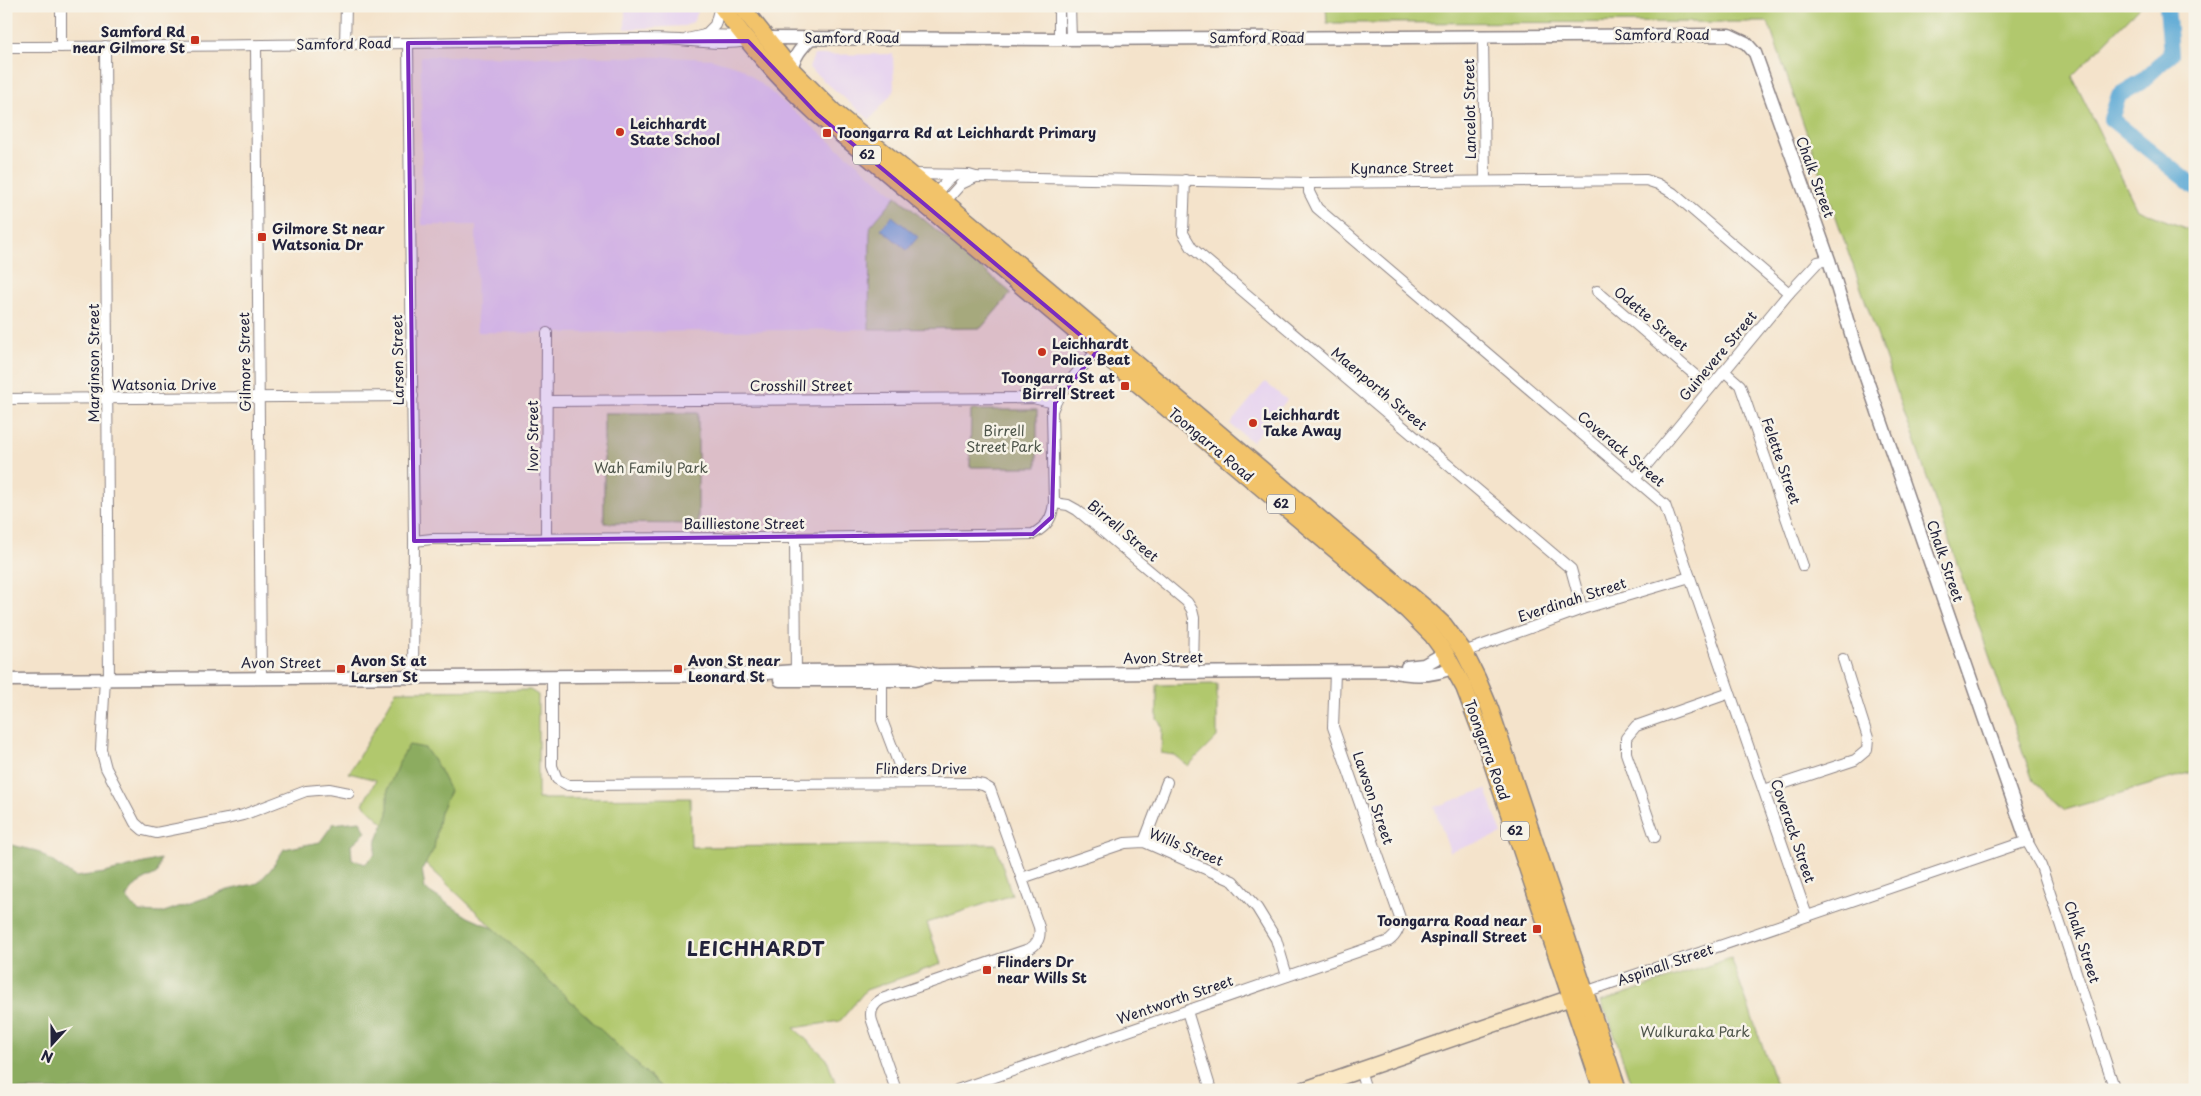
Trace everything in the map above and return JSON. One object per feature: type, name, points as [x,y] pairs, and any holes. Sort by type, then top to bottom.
[{"type":"main road","name":"Toongarra Road","points":[[721,6],[784,84],[817,114],[937,201]]},
{"type":"main road","name":"Toongarra Road","points":[[741,6],[792,69],[833,111],[908,174],[1408,611],[1432,635],[1464,687],[1578,995],[1618,1090]]},
{"type":"main road","name":"Samford Road","points":[[745,38],[765,38]]},
{"type":"main road","name":"Toongarra Road","points":[[1103,345],[1403,588],[1444,625],[1464,652],[1493,718],[1578,995],[1602,1090]]},
{"type":"main road","points":[[1449,660],[1464,652]]},
{"type":"main road","name":"Aspinall Street","points":[[1303,1090],[1578,995]]},
{"type":"street","points":[[61,6],[61,47]]},
{"type":"street","points":[[345,43],[346,6]]},
{"type":"street","points":[[705,35],[715,26],[721,6]]},
{"type":"street","points":[[1059,6],[1065,39]]},
{"type":"street","points":[[1065,39],[1070,6]]},
{"type":"street","name":"Samford Road","points":[[681,40],[705,35],[745,38]]},
{"type":"street","name":"Samford Road","points":[[765,38],[1065,39],[1729,35],[1746,43]]},
{"type":"street","name":"Lancelot Street","points":[[1483,36],[1484,181]]},
{"type":"street","name":"Samford Road","points":[[6,47],[256,46],[345,43],[681,40],[698,43],[745,38]]},
{"type":"street","points":[[792,69],[800,48],[811,38]]},
{"type":"street","name":"Larsen Street","points":[[408,43],[414,541],[413,677]]},
{"type":"street","name":"Chalk Street","points":[[1746,43],[1755,53],[1829,260],[1853,340],[2027,841],[2041,866],[2115,1090]]},
{"type":"street","name":"Marginson Street","points":[[105,46],[108,398],[107,679],[101,749],[106,768],[135,823],[143,830],[156,833],[235,817],[306,791],[329,790],[349,793]]},
{"type":"street","name":"Gilmore Street","points":[[256,46],[261,678]]},
{"type":"street","name":"Kynance Street","points":[[908,174],[1309,183],[1646,180],[1658,184],[1673,193],[1789,293]]},
{"type":"street","points":[[937,201],[949,179],[957,174]]},
{"type":"street","points":[[937,201],[961,184],[976,177]]},
{"type":"street","name":"Maenporth Street","points":[[1185,180],[1183,233],[1192,248],[1571,569],[1582,609]]},
{"type":"street","name":"Coverack Street","points":[[1309,183],[1309,192],[1317,208],[1665,505],[1808,916]]},
{"type":"street","name":"Guinevere Street","points":[[1635,479],[1789,293],[1818,262],[1829,260]]},
{"type":"street","name":"Odette Street","points":[[1597,291],[1710,388]]},
{"type":"street","name":"Ivor Street","points":[[546,538],[547,333]]},
{"type":"street","points":[[1054,502],[1052,411],[1055,403],[1103,345]]},
{"type":"street","name":"Felette Street","points":[[1724,371],[1740,385],[1803,566]]},
{"type":"street","name":"Watsonia Drive","points":[[6,399],[412,396]]},
{"type":"street","name":"Crosshill Street","points":[[547,401],[1033,398],[1055,403]]},
{"type":"street","name":"Bailliestone Street","points":[[414,541],[432,539],[795,538],[1033,534],[1044,527],[1052,517],[1054,502]]},
{"type":"street","name":"Birrell Street","points":[[1054,502],[1068,505],[1077,510],[1187,602],[1194,618],[1193,672]]},
{"type":"street","points":[[795,538],[796,676]]},
{"type":"street","name":"Everdinah Street","points":[[1464,652],[1582,609],[1690,577]]},
{"type":"street","name":"Avon Street","points":[[6,680],[736,675],[771,680],[796,676],[882,675],[914,680],[937,675],[1193,672],[1390,671],[1405,674],[1429,674],[1441,672],[1449,660]]},
{"type":"street","points":[[1764,790],[1854,760],[1868,750],[1868,738],[1843,660]]},
{"type":"street","name":"Lawson Street","points":[[1335,672],[1333,727],[1400,918],[1398,930]]},
{"type":"street","points":[[882,675],[882,720],[900,765],[902,782]]},
{"type":"street","name":"Flinders Drive","points":[[552,676],[552,766],[557,779],[568,785],[902,782],[978,783],[987,787],[994,797],[1022,878],[1040,931],[1039,940],[1033,946],[882,999],[873,1006],[872,1021],[896,1090]]},
{"type":"street","points":[[1655,837],[1626,753],[1626,738],[1636,726],[1730,693]]},
{"type":"street","points":[[1144,842],[1167,782]]},
{"type":"street","name":"Aspinall Street","points":[[1578,995],[2027,841]]},
{"type":"street","name":"Wills Street","points":[[1022,878],[1125,843],[1144,842],[1233,881],[1257,908],[1276,939],[1287,976]]},
{"type":"street","name":"Wentworth Street","points":[[957,1090],[1389,941],[1398,930]]},
{"type":"street","points":[[1187,1011],[1211,1090]]},
{"type":"street","points":[[1360,1070],[1366,1090]]},
{"type":"highlighted area","points":[[748,41],[817,114],[1098,350],[1055,403],[1052,517],[1033,534],[414,541],[408,43]]},
{"type":"shaded area","points":[[625,6],[698,6],[699,10],[693,22],[685,26],[625,29]]},
{"type":"shaded area","points":[[893,54],[894,91],[870,120],[809,68],[814,55]]},
{"type":"shaded area","name":"Leichhardt State School","points":[[421,56],[667,57],[712,59],[742,68],[896,196],[870,227],[869,329],[553,333],[477,332],[476,225],[422,225]]},
{"type":"shaded area","points":[[1265,382],[1287,400],[1252,442],[1230,424]]},
{"type":"shaded area","points":[[1486,789],[1502,834],[1450,852],[1434,807]]},
{"type":"green space","points":[[1326,6],[2141,6],[2072,76],[2137,209],[2195,232],[2195,771],[2065,810],[2033,781],[1768,22],[1327,23]]},
{"type":"green space","points":[[896,196],[1011,293],[981,328],[869,329],[870,227]]},
{"type":"green space","name":"Birrell Street Park","points":[[971,410],[1037,410],[1037,467],[970,467]]},
{"type":"green space","name":"Wah Family Park","points":[[604,413],[698,413],[698,524],[604,523]]},
{"type":"green space","points":[[1217,684],[1217,737],[1188,766],[1174,755],[1161,753],[1162,726],[1157,719],[1157,685]]},
{"type":"green space","points":[[530,690],[538,695],[538,799],[690,798],[691,847],[995,844],[1012,895],[927,923],[941,964],[866,990],[840,1021],[794,1028],[827,1059],[838,1090],[664,1090],[363,804],[376,780],[349,773],[397,691]]},
{"type":"green space","points":[[409,745],[425,748],[437,765],[450,791],[440,812],[434,849],[422,869],[425,889],[468,917],[495,929],[664,1090],[6,1090],[6,839],[11,845],[37,851],[75,877],[105,873],[160,859],[157,873],[137,884],[126,897],[139,912],[161,913],[228,890],[258,883],[271,869],[284,849],[320,842],[333,824],[360,821],[366,832],[351,845],[352,859],[365,864],[375,854],[377,840],[388,814],[388,789],[399,762]]},
{"type":"green space","name":"Wulkuraka Park","points":[[1731,958],[1778,1090],[1633,1090],[1609,1019],[1600,1002]]},
{"type":"water","points":[[892,216],[918,237],[907,250],[881,229]]},
{"type":"waterway","points":[[2167,6],[2171,54],[2141,82],[2119,95],[2111,119],[2195,187]]},
{"type":"place","name":"Samford Rd near Gilmore St","points":[[195,40]]},
{"type":"place","name":"Leichhardt State School","points":[[620,132]]},
{"type":"place","name":"Toongarra Rd at Leichhardt Primary","points":[[827,133]]},
{"type":"place","name":"Gilmore St near Watsonia Dr","points":[[262,237]]},
{"type":"place","name":"Leichhardt Police Beat","points":[[1042,352]]},
{"type":"place","name":"Toongarra St at Birrell Street","points":[[1125,386]]},
{"type":"place","name":"Leichhardt Take Away","points":[[1253,423]]},
{"type":"place","name":"Avon St at Larsen St","points":[[341,669]]},
{"type":"place","name":"Avon St near Leonard St","points":[[678,669]]},
{"type":"place","name":"Toongarra Road near Aspinall Street","points":[[1537,929]]},
{"type":"place","name":"Flinders Dr near Wills St","points":[[987,970]]},
{"type":"district","name":"LEICHHARDT","points":[[756,949]]}]
